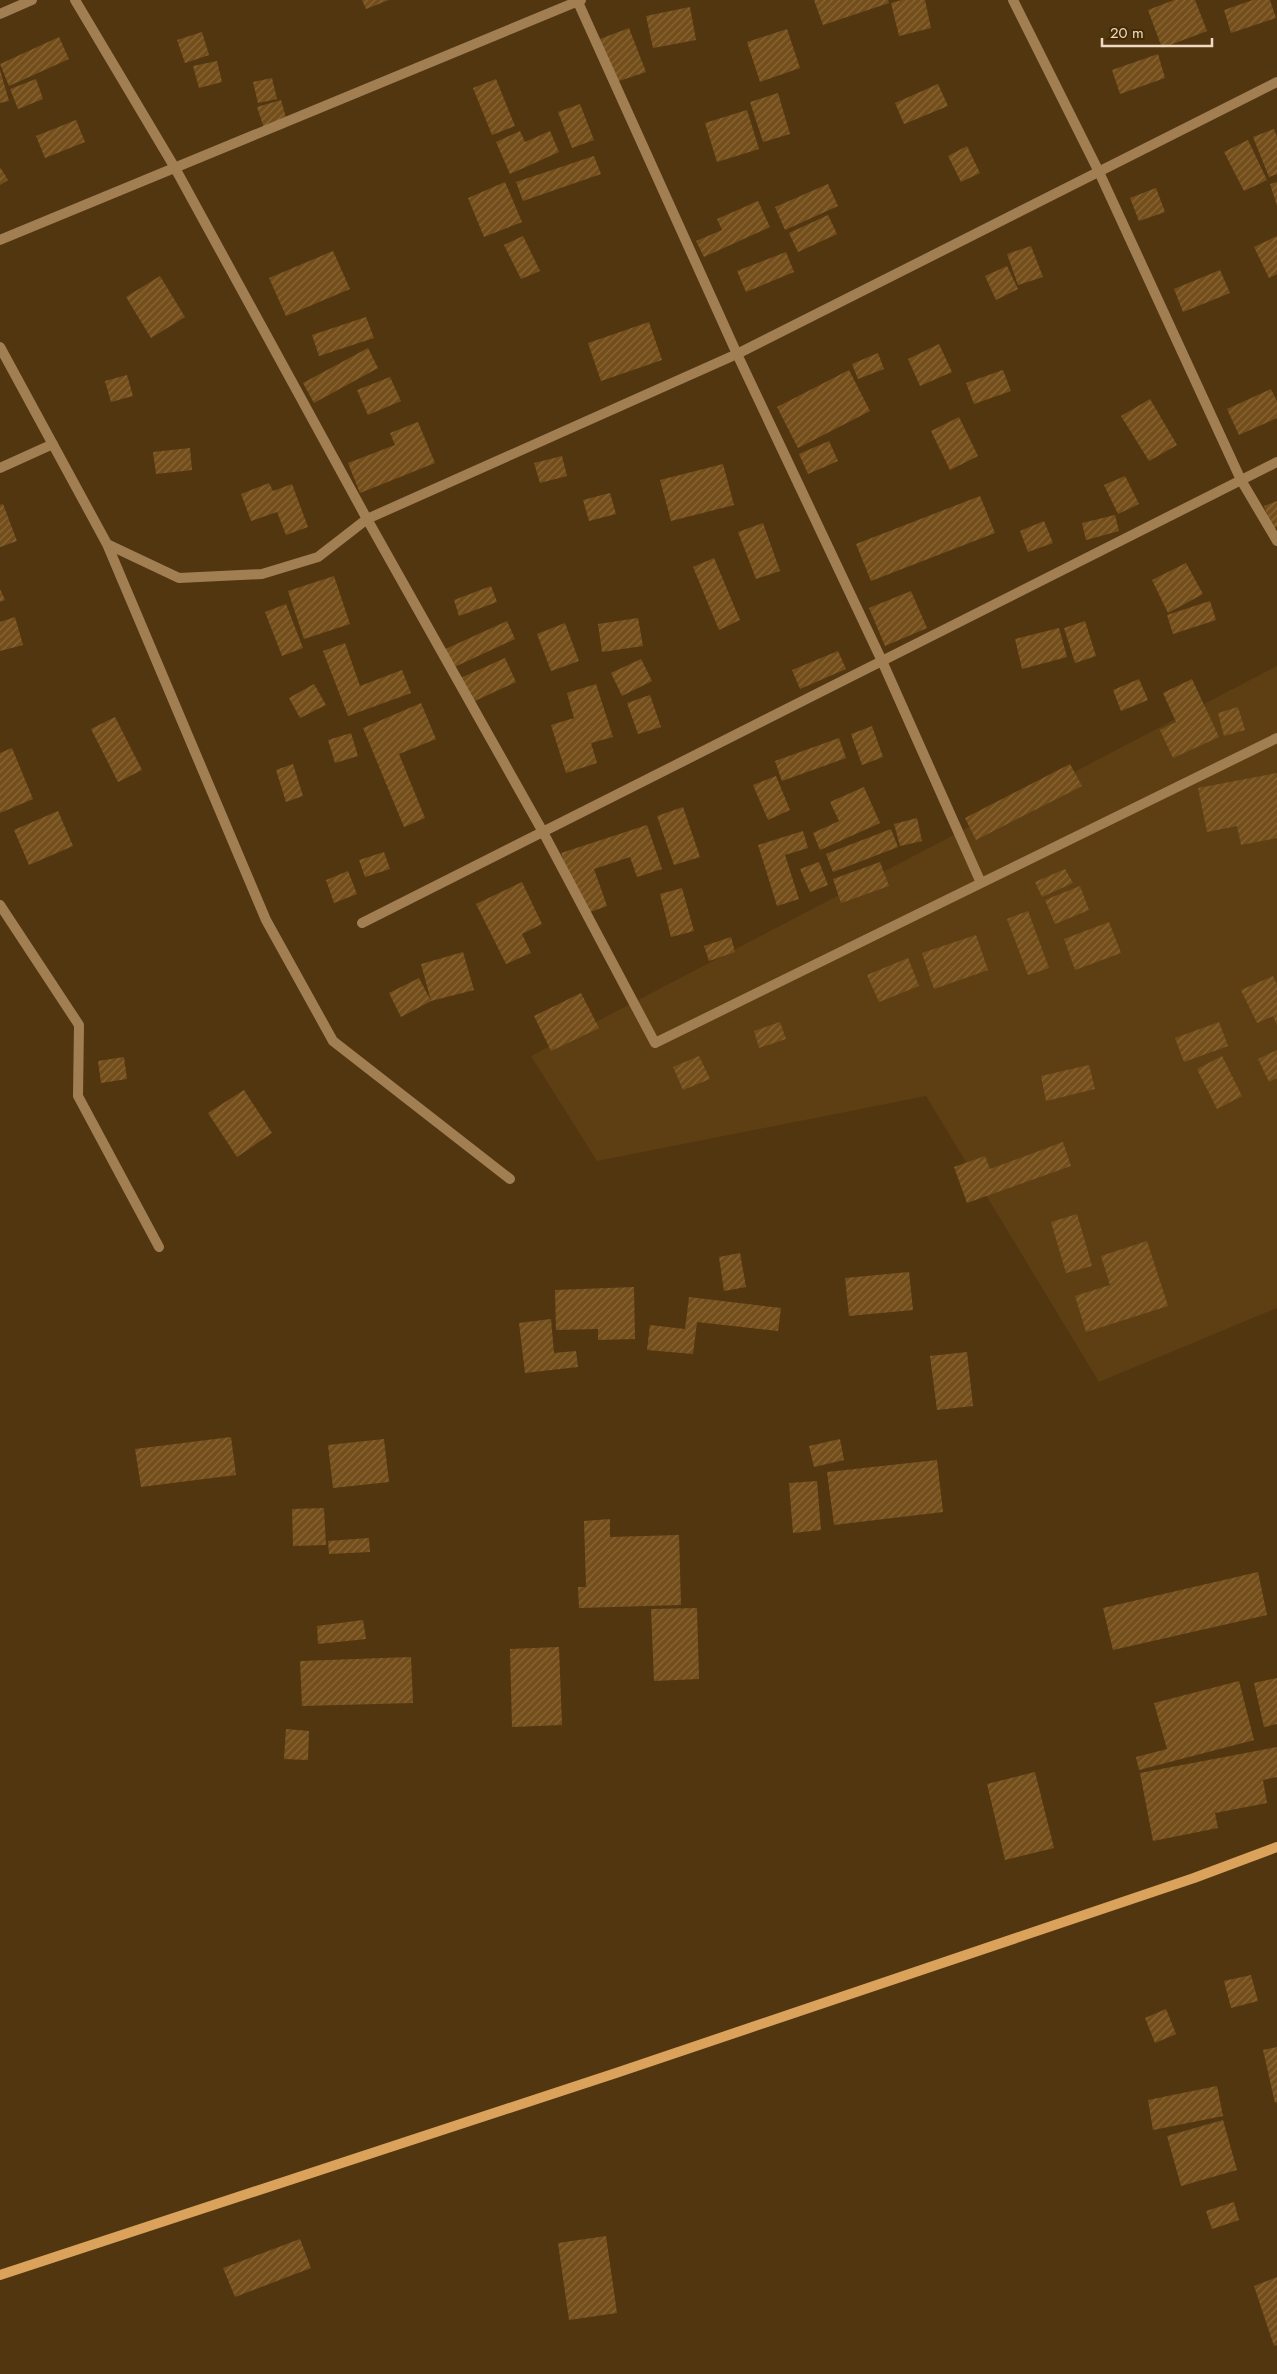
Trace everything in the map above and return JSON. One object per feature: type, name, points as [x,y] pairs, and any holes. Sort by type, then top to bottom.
[{"type":"main road","points":[[0,2275],[644,2063],[1194,1878],[1277,1847]]},
{"type":"street","points":[[0,14],[32,0]]},
{"type":"street","points":[[76,0],[175,168],[367,520],[543,832],[654,1043],[1277,738]]},
{"type":"street","points":[[0,240],[578,0],[737,354],[882,661],[981,883]]},
{"type":"street","points":[[1012,0],[1099,172],[1241,480],[1277,541]]},
{"type":"street","points":[[107,544],[179,578],[262,574],[318,557],[367,520],[737,354],[1277,82]]},
{"type":"street","points":[[0,348],[107,544],[266,920],[334,1041],[510,1178]]},
{"type":"street","points":[[0,468],[52,444]]},
{"type":"street","points":[[362,923],[1277,462]]},
{"type":"street","points":[[0,905],[80,1025],[78,1096],[158,1247]]},
{"type":"shaded area","points":[[1277,666],[1277,1308],[1099,1382],[926,1096],[597,1161],[531,1056]]},
{"type":"building","points":[[362,0],[389,0],[366,9]]},
{"type":"building","points":[[814,0],[888,0],[889,3],[823,25]]},
{"type":"building","points":[[902,0],[925,0],[931,28],[899,36],[891,3]]},
{"type":"building","points":[[1174,0],[1195,0],[1207,31],[1162,48],[1148,10]]},
{"type":"building","points":[[1253,0],[1270,0],[1276,18],[1231,33],[1224,10]]},
{"type":"building","points":[[690,7],[696,40],[653,48],[646,16]]},
{"type":"building","points":[[629,28],[646,72],[616,82],[600,39]]},
{"type":"building","points":[[787,29],[800,68],[760,82],[747,42]]},
{"type":"building","points":[[202,32],[209,55],[185,63],[177,40]]},
{"type":"building","points":[[59,37],[69,59],[9,86],[0,64]]},
{"type":"building","points":[[1158,54],[1165,78],[1120,94],[1112,70]]},
{"type":"building","points":[[217,61],[222,82],[199,88],[193,66]]},
{"type":"building","points":[[0,70],[9,101],[0,103]]},
{"type":"building","points":[[272,78],[277,99],[258,103],[253,82]]},
{"type":"building","points":[[36,79],[43,99],[18,109],[10,89]]},
{"type":"building","points":[[496,79],[515,126],[492,135],[473,88]]},
{"type":"building","points":[[938,84],[948,106],[904,124],[895,103]]},
{"type":"building","points":[[778,93],[790,134],[763,142],[750,102]]},
{"type":"building","points":[[281,100],[287,121],[264,128],[257,107]]},
{"type":"building","points":[[580,104],[594,140],[572,148],[558,112]]},
{"type":"building","points":[[747,110],[759,149],[717,162],[705,123]]},
{"type":"building","points":[[76,120],[85,142],[45,158],[36,136]]},
{"type":"building","points":[[1274,129],[1277,137],[1277,174],[1269,177],[1253,137]]},
{"type":"building","points":[[520,131],[525,142],[550,131],[559,152],[510,174],[496,142]]},
{"type":"building","points":[[1248,140],[1267,180],[1244,191],[1224,152]]},
{"type":"building","points":[[967,146],[980,173],[961,182],[948,156]]},
{"type":"building","points":[[594,156],[601,174],[523,201],[516,182]]},
{"type":"building","points":[[0,167],[8,180],[0,185]]},
{"type":"building","points":[[505,182],[522,222],[484,237],[468,198]]},
{"type":"building","points":[[1277,182],[1277,206],[1270,184]]},
{"type":"building","points":[[828,184],[838,206],[785,230],[775,207]]},
{"type":"building","points":[[1156,188],[1165,212],[1139,221],[1130,198]]},
{"type":"building","points":[[758,201],[770,227],[704,257],[696,241],[722,230],[717,219]]},
{"type":"building","points":[[828,215],[837,234],[798,252],[789,233]]},
{"type":"building","points":[[523,236],[540,271],[521,279],[504,245]]},
{"type":"building","points":[[1277,236],[1277,274],[1269,278],[1254,247]]},
{"type":"building","points":[[1031,246],[1043,277],[1018,285],[1007,254]]},
{"type":"building","points":[[333,251],[350,289],[286,316],[269,278]]},
{"type":"building","points":[[786,252],[794,272],[746,292],[737,271]]},
{"type":"building","points":[[1007,266],[1018,289],[996,300],[985,276]]},
{"type":"building","points":[[1220,270],[1230,293],[1183,312],[1174,289]]},
{"type":"building","points":[[160,276],[185,317],[151,338],[126,297]]},
{"type":"building","points":[[366,317],[374,338],[319,356],[312,335]]},
{"type":"building","points":[[649,322],[662,360],[601,381],[588,343]]},
{"type":"building","points":[[939,344],[952,372],[920,386],[908,359]]},
{"type":"building","points":[[368,348],[378,368],[314,403],[303,383]]},
{"type":"building","points":[[878,353],[884,369],[858,379],[852,364]]},
{"type":"building","points":[[849,370],[870,411],[798,448],[777,407]]},
{"type":"building","points":[[1003,370],[1011,391],[974,404],[966,383]]},
{"type":"building","points":[[127,375],[133,396],[111,402],[105,381]]},
{"type":"building","points":[[390,377],[401,401],[368,415],[357,390]]},
{"type":"building","points":[[1271,389],[1277,401],[1277,418],[1239,435],[1227,409]]},
{"type":"building","points":[[1150,399],[1177,445],[1149,461],[1121,416]]},
{"type":"building","points":[[959,417],[978,456],[950,470],[931,431]]},
{"type":"building","points":[[418,422],[435,463],[360,493],[348,463],[395,445],[390,433]]},
{"type":"building","points":[[829,441],[838,461],[808,474],[799,454]]},
{"type":"building","points":[[190,448],[192,470],[156,474],[153,452]]},
{"type":"building","points":[[562,456],[567,476],[540,483],[534,463]]},
{"type":"building","points":[[723,464],[734,505],[671,521],[660,480]]},
{"type":"building","points":[[1125,476],[1139,504],[1118,514],[1104,485]]},
{"type":"building","points":[[269,483],[273,491],[292,484],[308,527],[286,535],[277,512],[251,521],[241,494]]},
{"type":"building","points":[[610,493],[616,514],[589,521],[583,500]]},
{"type":"building","points":[[980,496],[995,533],[871,581],[856,544]]},
{"type":"building","points":[[1277,501],[1277,527],[1272,529],[1264,506]]},
{"type":"building","points":[[3,504],[17,541],[0,547],[0,505]]},
{"type":"building","points":[[1115,515],[1119,531],[1086,540],[1082,523]]},
{"type":"building","points":[[1044,521],[1053,543],[1028,552],[1020,531]]},
{"type":"building","points":[[763,523],[780,571],[756,579],[738,532]]},
{"type":"building","points":[[714,558],[740,620],[719,630],[693,567]]},
{"type":"building","points":[[1186,563],[1203,594],[1168,613],[1152,580]]},
{"type":"building","points":[[334,576],[350,624],[304,639],[288,591]]},
{"type":"building","points":[[491,586],[497,602],[459,616],[454,600]]},
{"type":"building","points":[[0,589],[5,600],[0,602]]},
{"type":"building","points":[[911,591],[927,628],[885,646],[869,608]]},
{"type":"building","points":[[1210,601],[1216,620],[1173,634],[1167,615]]},
{"type":"building","points":[[286,604],[303,648],[282,656],[265,612]]},
{"type":"building","points":[[15,617],[23,645],[0,651],[0,622]]},
{"type":"building","points":[[638,618],[643,646],[602,652],[598,624]]},
{"type":"building","points":[[507,621],[515,639],[448,670],[439,652]]},
{"type":"building","points":[[1085,621],[1096,656],[1075,663],[1064,628]]},
{"type":"building","points":[[565,623],[579,661],[551,671],[537,634]]},
{"type":"building","points":[[1059,628],[1067,657],[1022,669],[1015,639]]},
{"type":"building","points":[[345,643],[360,686],[402,670],[411,693],[348,716],[323,651]]},
{"type":"building","points":[[838,651],[846,669],[800,689],[792,670]]},
{"type":"building","points":[[505,658],[516,682],[466,705],[454,681]]},
{"type":"building","points":[[641,659],[652,681],[622,696],[611,673]]},
{"type":"building","points":[[1139,679],[1148,700],[1121,711],[1113,690]]},
{"type":"building","points":[[1192,679],[1219,737],[1173,758],[1160,730],[1176,722],[1163,693]]},
{"type":"building","points":[[314,684],[326,705],[300,718],[289,698]]},
{"type":"building","points":[[596,684],[613,737],[591,743],[597,763],[566,773],[551,725],[574,718],[567,693]]},
{"type":"building","points":[[650,695],[661,727],[638,734],[627,703]]},
{"type":"building","points":[[421,703],[436,739],[399,754],[425,818],[404,827],[363,728]]},
{"type":"building","points":[[1238,707],[1245,730],[1224,736],[1218,713]]},
{"type":"building","points":[[115,717],[142,770],[118,782],[91,729]]},
{"type":"building","points":[[872,726],[883,757],[862,765],[851,734]]},
{"type":"building","points":[[351,733],[358,756],[335,763],[328,740]]},
{"type":"building","points":[[839,738],[846,758],[782,781],[775,761]]},
{"type":"building","points":[[12,748],[33,799],[0,813],[0,753]]},
{"type":"building","points":[[293,764],[303,796],[286,802],[276,770]]},
{"type":"building","points":[[1070,764],[1082,786],[976,840],[965,818]]},
{"type":"building","points":[[1277,773],[1277,838],[1241,845],[1237,826],[1207,832],[1198,788]]},
{"type":"building","points":[[776,776],[790,810],[768,820],[753,785]]},
{"type":"building","points":[[864,787],[880,823],[820,850],[813,833],[839,821],[830,802]]},
{"type":"building","points":[[683,807],[700,857],[674,865],[657,816]]},
{"type":"building","points":[[58,811],[73,846],[29,865],[14,830]]},
{"type":"building","points":[[917,818],[922,841],[900,846],[894,824]]},
{"type":"building","points":[[647,825],[662,869],[637,877],[630,857],[594,869],[607,906],[582,915],[561,853]]},
{"type":"building","points":[[891,829],[898,847],[833,872],[826,854]]},
{"type":"building","points":[[803,831],[808,848],[785,855],[799,899],[777,906],[758,845]]},
{"type":"building","points":[[384,852],[390,869],[365,877],[359,860]]},
{"type":"building","points":[[819,862],[828,885],[810,892],[800,869]]},
{"type":"building","points":[[880,862],[889,886],[841,903],[833,879]]},
{"type":"building","points":[[1065,869],[1073,883],[1042,897],[1035,882]]},
{"type":"building","points":[[348,871],[357,894],[334,903],[326,880]]},
{"type":"building","points":[[522,882],[542,924],[522,934],[531,953],[506,964],[476,904]]},
{"type":"building","points":[[1080,886],[1089,910],[1055,924],[1045,900]]},
{"type":"building","points":[[682,888],[694,931],[671,937],[660,894]]},
{"type":"building","points":[[1028,911],[1049,968],[1028,975],[1007,919]]},
{"type":"building","points":[[1109,922],[1121,953],[1075,970],[1064,939]]},
{"type":"building","points":[[976,935],[988,970],[934,989],[922,953]]},
{"type":"building","points":[[731,937],[735,952],[709,961],[704,946]]},
{"type":"building","points":[[463,952],[474,990],[431,1001],[421,964]]},
{"type":"building","points":[[908,958],[919,986],[879,1002],[867,975]]},
{"type":"building","points":[[1273,976],[1277,985],[1277,1025],[1273,1016],[1257,1023],[1241,990]]},
{"type":"building","points":[[419,978],[431,1001],[401,1017],[389,993]]},
{"type":"building","points":[[581,993],[599,1028],[551,1051],[534,1016]]},
{"type":"building","points":[[780,1022],[786,1039],[759,1048],[754,1031]]},
{"type":"building","points":[[1219,1022],[1228,1046],[1184,1062],[1175,1038]]},
{"type":"building","points":[[1277,1050],[1277,1078],[1269,1082],[1258,1059]]},
{"type":"building","points":[[699,1056],[710,1079],[683,1090],[673,1067]]},
{"type":"building","points":[[1222,1056],[1242,1096],[1217,1109],[1197,1069]]},
{"type":"building","points":[[124,1057],[127,1079],[101,1083],[98,1061]]},
{"type":"building","points":[[1089,1065],[1095,1089],[1046,1101],[1041,1076]]},
{"type":"building","points":[[244,1090],[272,1133],[237,1157],[208,1113]]},
{"type":"building","points":[[1063,1142],[1071,1166],[967,1203],[954,1167],[985,1156],[990,1169]]},
{"type":"building","points":[[1077,1214],[1092,1266],[1066,1273],[1051,1222]]},
{"type":"building","points":[[1147,1241],[1168,1306],[1086,1332],[1075,1296],[1110,1285],[1101,1256]]},
{"type":"building","points":[[740,1253],[746,1287],[724,1291],[719,1257]]},
{"type":"building","points":[[909,1272],[913,1310],[849,1316],[845,1278]]},
{"type":"building","points":[[634,1287],[635,1339],[598,1340],[598,1329],[556,1330],[555,1290]]},
{"type":"building","points":[[689,1297],[781,1308],[778,1331],[697,1322],[693,1354],[647,1350],[650,1325],[685,1329]]},
{"type":"building","points":[[551,1319],[554,1353],[576,1351],[578,1367],[525,1373],[519,1323]]},
{"type":"building","points":[[967,1352],[973,1406],[937,1410],[930,1356]]},
{"type":"building","points":[[231,1437],[236,1475],[141,1487],[135,1449]]},
{"type":"building","points":[[384,1439],[389,1482],[333,1488],[328,1445]]},
{"type":"building","points":[[840,1439],[844,1460],[814,1467],[809,1446]]},
{"type":"building","points":[[937,1460],[943,1512],[834,1525],[827,1472]]},
{"type":"building","points":[[817,1481],[821,1530],[793,1533],[789,1483]]},
{"type":"building","points":[[324,1508],[326,1545],[293,1546],[292,1509]]},
{"type":"building","points":[[610,1519],[610,1537],[679,1535],[681,1605],[579,1608],[578,1587],[586,1587],[584,1521]]},
{"type":"building","points":[[369,1538],[370,1552],[329,1554],[328,1541]]},
{"type":"building","points":[[1258,1572],[1267,1615],[1113,1650],[1103,1608]]},
{"type":"building","points":[[697,1608],[699,1679],[654,1681],[651,1609]]},
{"type":"building","points":[[363,1620],[366,1639],[318,1644],[317,1626]]},
{"type":"building","points":[[559,1647],[562,1725],[512,1727],[510,1649]]},
{"type":"building","points":[[411,1657],[413,1703],[302,1706],[300,1661]]},
{"type":"building","points":[[1277,1678],[1277,1724],[1264,1727],[1254,1683]]},
{"type":"building","points":[[1239,1681],[1254,1740],[1139,1770],[1136,1757],[1167,1749],[1154,1703]]},
{"type":"building","points":[[286,1729],[309,1731],[308,1760],[284,1759]]},
{"type":"building","points":[[1277,1747],[1277,1777],[1263,1780],[1267,1803],[1215,1813],[1218,1828],[1153,1841],[1140,1773]]},
{"type":"building","points":[[1035,1772],[1054,1848],[1005,1860],[987,1784]]},
{"type":"building","points":[[1251,1975],[1258,2001],[1231,2008],[1224,1981]]},
{"type":"building","points":[[1166,2009],[1176,2034],[1155,2043],[1145,2018]]},
{"type":"building","points":[[1277,2047],[1277,2102],[1275,2103],[1263,2050]]},
{"type":"building","points":[[1217,2086],[1223,2116],[1153,2130],[1148,2100]]},
{"type":"building","points":[[1223,2120],[1237,2170],[1181,2186],[1167,2136]]},
{"type":"building","points":[[1234,2202],[1239,2220],[1212,2229],[1206,2211]]},
{"type":"building","points":[[606,2236],[617,2313],[569,2320],[558,2243]]},
{"type":"building","points":[[300,2239],[311,2268],[235,2297],[223,2268]]},
{"type":"building","points":[[1277,2277],[1277,2345],[1274,2346],[1254,2286]]}]
